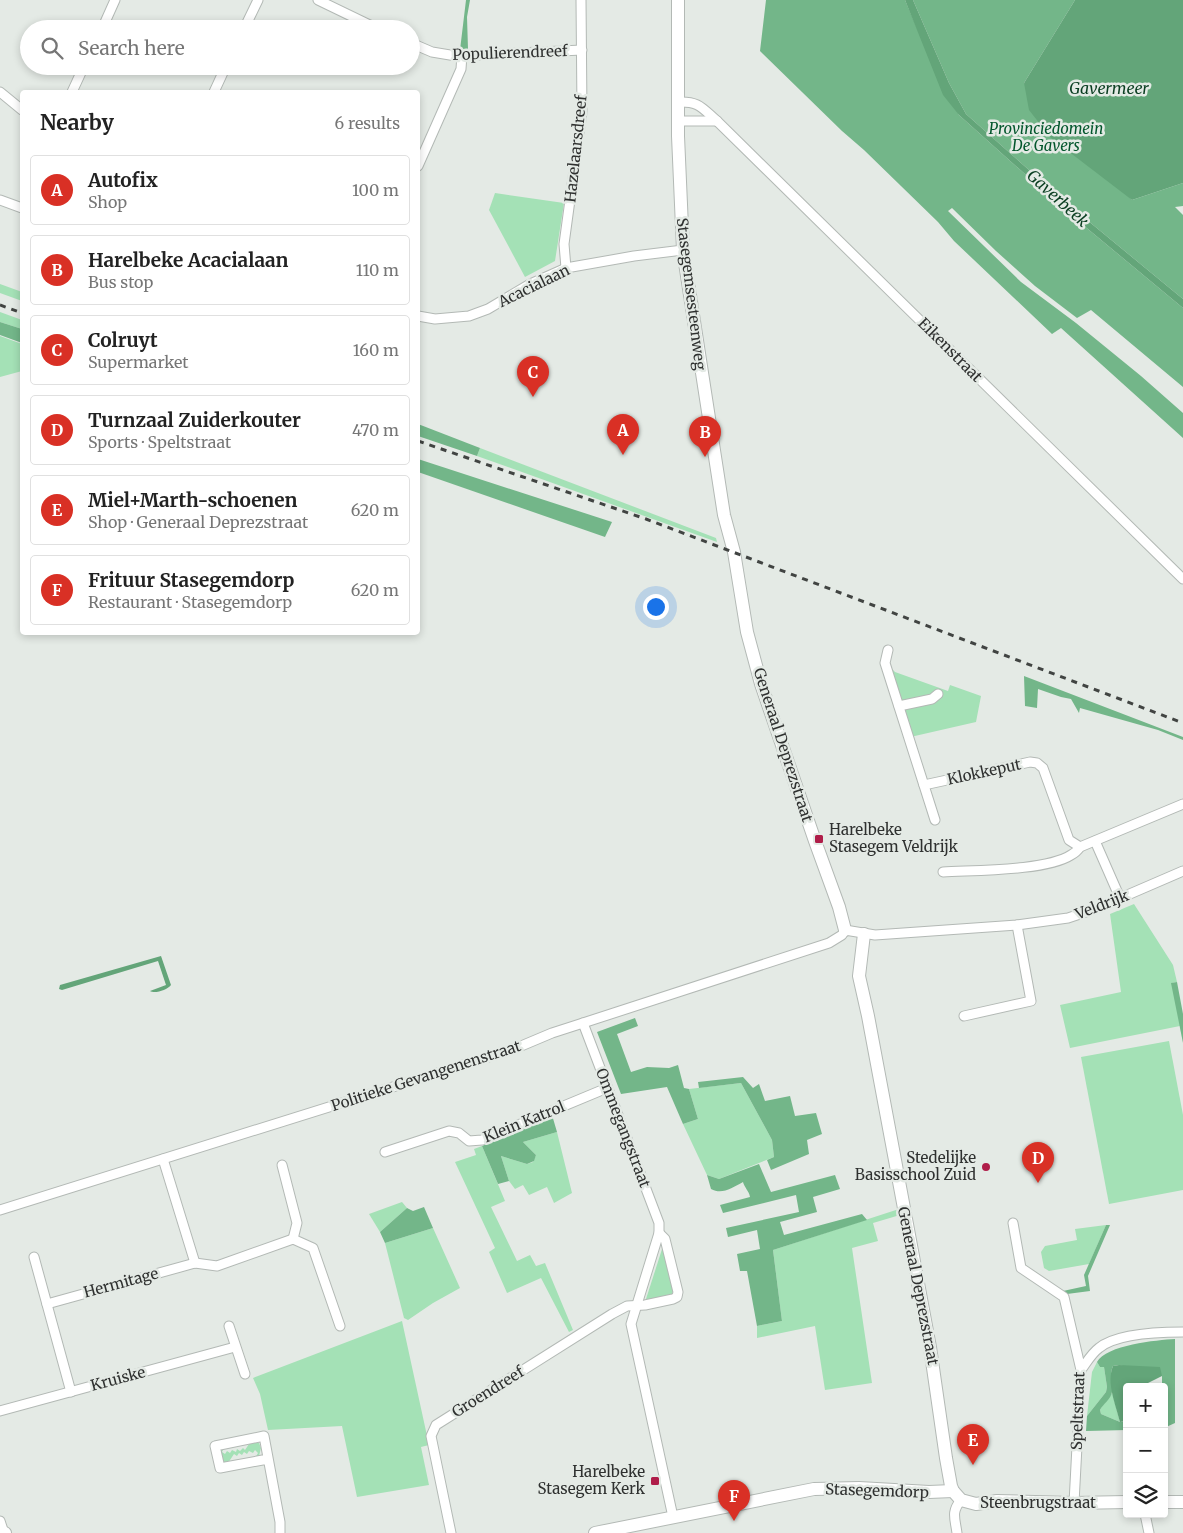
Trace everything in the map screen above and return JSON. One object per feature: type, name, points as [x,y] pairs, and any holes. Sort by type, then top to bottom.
[{"type":"street","points":[[248,20],[258,0]]},
{"type":"street","points":[[318,0],[359,20]]},
{"type":"street","name":"Hazelaarsdreef","points":[[566,268],[564,244],[582,112],[581,0]]},
{"type":"street","name":"Stasegemsesteenweg","points":[[678,0],[678,121],[680,212],[683,250],[719,489],[734,555]]},
{"type":"street","points":[[106,20],[113,1]]},
{"type":"street","name":"Populierendreef","points":[[420,47],[444,55],[582,50]]},
{"type":"street","points":[[420,161],[461,69],[462,55]]},
{"type":"street","points":[[73,90],[80,75]]},
{"type":"street","points":[[215,90],[222,75]]},
{"type":"street","points":[[0,92],[20,108]]},
{"type":"street","name":"Eikenstraat","points":[[678,102],[691,101],[698,104],[717,121],[1183,579]]},
{"type":"street","points":[[678,121],[717,121]]},
{"type":"street","points":[[0,200],[20,205]]},
{"type":"street","name":"Acacialaan","points":[[420,316],[435,319],[469,316],[488,309],[530,284],[566,268],[634,256],[683,250]]},
{"type":"street","name":"Generaal Deprezstraat","points":[[734,555],[748,632],[761,684],[839,907],[845,930]]},
{"type":"street","points":[[888,650],[884,663],[935,820]]},
{"type":"street","points":[[899,706],[932,699],[938,694]]},
{"type":"street","name":"Klokkeput","points":[[924,785],[1030,762],[1037,763],[1044,768],[1069,840],[1080,847]]},
{"type":"street","points":[[943,872],[1040,866],[1071,856],[1080,847],[1183,804]]},
{"type":"street","points":[[1095,841],[1120,898]]},
{"type":"street","name":"Veldrijk","points":[[845,930],[864,934],[939,931],[1018,925],[1068,918],[1183,871]]},
{"type":"street","points":[[964,1016],[1031,1002],[1018,925]]},
{"type":"street","name":"Politieke Gevangenenstraat","points":[[0,1210],[514,1049],[552,1033],[829,943],[842,935],[845,930]]},
{"type":"street","name":"Generaal Deprezstraat","points":[[864,934],[858,976],[868,1016],[930,1347],[946,1458],[957,1496]]},
{"type":"street","name":"Ommegangstraat","points":[[583,1023],[660,1223],[659,1233],[631,1324],[673,1517]]},
{"type":"street","name":"Klein Katrol","points":[[385,1152],[449,1131],[458,1133],[469,1141],[482,1140],[607,1088]]},
{"type":"street","points":[[163,1159],[195,1263]]},
{"type":"street","points":[[282,1166],[297,1223],[294,1239],[313,1248],[340,1326]]},
{"type":"street","name":"Speltstraat","points":[[1013,1223],[1021,1268],[1064,1297],[1081,1370],[1074,1503]]},
{"type":"street","name":"Ommegangstraat","points":[[636,1305],[674,1300],[677,1297],[678,1292],[665,1240],[659,1233]]},
{"type":"street","name":"Hermitage","points":[[47,1304],[195,1263],[217,1266],[294,1239]]},
{"type":"street","points":[[34,1257],[71,1392]]},
{"type":"street","name":"Groendreef","points":[[451,1533],[431,1436],[432,1430],[436,1425],[612,1314],[627,1306],[636,1305]]},
{"type":"street","points":[[229,1326],[245,1374]]},
{"type":"street","points":[[1081,1370],[1091,1355],[1100,1347],[1116,1340],[1160,1332],[1183,1332]]},
{"type":"street","name":"Kruiske","points":[[0,1411],[235,1347]]},
{"type":"street","points":[[268,1460],[220,1468],[215,1446],[264,1436],[268,1460],[280,1533]]},
{"type":"street","name":"Stasegemdorp","points":[[595,1533],[814,1489],[859,1488],[929,1492],[957,1496]]},
{"type":"street","points":[[957,1496],[954,1513],[957,1533]]},
{"type":"street","name":"Steenbrugstraat","points":[[957,1496],[976,1504],[997,1502],[1123,1502]]},
{"type":"street","points":[[1168,1502],[1183,1502]]},
{"type":"street","points":[[1145,1518],[1145,1524],[1149,1533]]},
{"type":"street","points":[[0,1521],[5,1533]]},
{"type":"street","points":[[0,1532],[5,1533]]},
{"type":"shaded area","points":[[495,193],[564,203],[555,261],[525,277],[489,210]]},
{"type":"shaded area","points":[[0,284],[20,291],[20,300],[0,293]]},
{"type":"shaded area","points":[[0,312],[20,319],[20,328],[0,322]]},
{"type":"shaded area","points":[[0,336],[20,343],[20,372],[0,377]]},
{"type":"shaded area","points":[[480,448],[716,538],[717,542],[477,456]]},
{"type":"shaded area","points":[[891,668],[895,672],[948,691],[950,685],[981,696],[976,722],[906,738],[894,706]]},
{"type":"shaded area","points":[[1134,904],[1173,965],[1177,982],[1172,983],[1180,1026],[1070,1048],[1060,1005],[1121,992],[1110,914]]},
{"type":"shaded area","points":[[1169,1041],[1183,1115],[1183,1190],[1109,1204],[1081,1057]]},
{"type":"shaded area","points":[[741,1083],[772,1140],[774,1157],[719,1179],[707,1175],[683,1124],[698,1119],[689,1089]]},
{"type":"shaded area","points":[[557,1132],[572,1193],[554,1203],[547,1187],[529,1195],[523,1185],[515,1189],[509,1181],[501,1156],[527,1164],[533,1162],[536,1155],[523,1142]]},
{"type":"shaded area","points":[[482,1146],[505,1201],[491,1207],[517,1261],[530,1255],[536,1266],[545,1263],[573,1330],[569,1332],[541,1278],[507,1293],[489,1252],[495,1248],[455,1162],[476,1155],[474,1149]]},
{"type":"shaded area","points":[[402,1202],[407,1208],[380,1232],[369,1214]]},
{"type":"shaded area","points":[[899,1209],[900,1215],[873,1223],[878,1241],[852,1248],[872,1383],[825,1390],[815,1326],[757,1338],[757,1326],[782,1321],[773,1250]]},
{"type":"shaded area","points":[[1106,1225],[1089,1264],[1049,1271],[1044,1268],[1041,1252],[1045,1246],[1077,1240],[1075,1229]]},
{"type":"shaded area","points":[[433,1228],[460,1288],[408,1320],[404,1318],[385,1243]]},
{"type":"shaded area","points":[[663,1246],[673,1291],[672,1296],[652,1300],[646,1299]]},
{"type":"shaded area","points":[[402,1321],[429,1445],[421,1447],[429,1485],[357,1497],[342,1426],[268,1430],[260,1394],[253,1378]]},
{"type":"shaded area","points":[[1097,1362],[1100,1367],[1104,1367],[1107,1387],[1106,1392],[1087,1416],[1092,1372]]},
{"type":"shaded area","points":[[1112,1392],[1120,1422],[1101,1414],[1100,1410]]},
{"type":"shaded area","points":[[251,1441],[259,1443],[261,1448],[259,1456],[255,1458],[258,1453],[255,1450],[253,1453],[249,1451],[247,1454],[244,1452],[242,1455],[239,1453],[237,1456],[234,1454],[228,1463],[222,1463],[219,1448],[225,1446],[222,1452],[225,1454],[227,1451],[230,1453],[232,1450],[236,1452],[237,1449],[240,1451],[243,1448],[245,1450]]},
{"type":"green space","points":[[466,0],[470,0],[467,17],[468,49],[460,50]]},
{"type":"green space","points":[[766,0],[905,0],[922,40],[959,115],[1065,210],[1183,308],[1183,387],[1091,310],[1077,318],[1035,286],[952,208],[948,211],[1021,282],[1076,323],[1183,413],[1183,438],[1061,328],[1052,334],[760,51]]},
{"type":"green space","name":"Provinciedomein De Gavers","points":[[913,0],[1075,0],[1024,83],[1132,200],[1183,183],[1183,206],[1175,207],[1183,215],[1183,299],[1064,201],[966,114],[949,83]]},
{"type":"green space","points":[[0,322],[20,328],[20,342],[0,335]]},
{"type":"green space","points":[[420,425],[480,448],[477,456],[420,437]]},
{"type":"green space","points":[[420,460],[612,522],[605,537],[420,473]]},
{"type":"green space","points":[[1024,676],[1183,737],[1183,740],[1158,730],[1080,708],[1079,713],[1071,699],[1038,689],[1037,708],[1025,706]]},
{"type":"green space","points":[[1177,982],[1183,1014],[1183,1043],[1171,983]]},
{"type":"green space","points":[[635,1018],[638,1026],[617,1034],[631,1072],[647,1067],[669,1068],[678,1065],[684,1088],[689,1089],[698,1119],[683,1124],[667,1087],[621,1094],[597,1032]]},
{"type":"green space","points":[[743,1077],[753,1088],[759,1084],[765,1101],[790,1096],[795,1116],[816,1113],[822,1134],[807,1140],[809,1154],[771,1170],[767,1160],[774,1157],[772,1140],[741,1083],[699,1088],[698,1082]]},
{"type":"green space","points":[[552,1115],[557,1132],[523,1142],[536,1155],[534,1161],[527,1164],[501,1156],[509,1181],[498,1184],[482,1146]]},
{"type":"green space","points":[[759,1164],[771,1192],[835,1175],[840,1189],[813,1197],[817,1212],[780,1222],[784,1235],[862,1214],[867,1220],[773,1250],[782,1321],[757,1326],[747,1271],[740,1271],[737,1254],[760,1249],[757,1230],[728,1237],[726,1228],[799,1212],[796,1195],[723,1213],[720,1205],[750,1197],[749,1193],[743,1182],[723,1191],[715,1191],[711,1189],[707,1175],[719,1179]]},
{"type":"green space","points":[[424,1207],[433,1228],[385,1243],[380,1232],[407,1208],[413,1211]]},
{"type":"green space","points":[[1106,1225],[1110,1225],[1088,1276],[1090,1291],[1067,1294],[1063,1291],[1086,1286],[1084,1275]]},
{"type":"green space","points":[[1175,1339],[1175,1423],[1168,1426],[1168,1383],[1162,1383],[1162,1376],[1119,1365],[1113,1366],[1111,1373],[1111,1395],[1100,1410],[1101,1414],[1123,1422],[1123,1430],[1086,1431],[1087,1416],[1106,1392],[1107,1387],[1104,1367],[1100,1367],[1097,1362],[1110,1351]]},
{"type":"water","name":"Gaverbeek","points":[[905,0],[913,0],[949,83],[966,114],[1064,201],[1183,299],[1183,308],[1065,210],[959,115],[943,95]]},
{"type":"water","name":"Gavermeer","points":[[1075,0],[1183,0],[1183,183],[1132,200],[1051,138],[1029,110],[1024,83]]},
{"type":"water","points":[[161,956],[171,985],[161,991],[150,991],[166,985],[158,961],[62,990],[59,989],[60,985]]},
{"type":"water","points":[[1113,1366],[1160,1367],[1162,1376],[1148,1383],[1123,1383],[1123,1421],[1120,1422],[1111,1387]]},
{"type":"railway","points":[[0,305],[20,312]]},
{"type":"railway","points":[[420,442],[646,519],[1183,723]]},
{"type":"place","name":"Colruyt","points":[[533,397]]},
{"type":"place","name":"Autofix","points":[[623,455]]},
{"type":"place","name":"Harelbeke Acacialaan","points":[[705,457]]},
{"type":"place","name":"Harelbeke Stasegem Veldrijk","points":[[819,839]]},
{"type":"place","name":"Stedelijke Basisschool Zuid","points":[[986,1167]]},
{"type":"place","name":"Turnzaal Zuiderkouter","points":[[1038,1183]]},
{"type":"place","name":"Miel+Marth-schoenen","points":[[973,1465]]},
{"type":"place","name":"Harelbeke Stasegem Kerk","points":[[655,1481]]},
{"type":"place","name":"Frituur Stasegemdorp","points":[[734,1521]]}]
